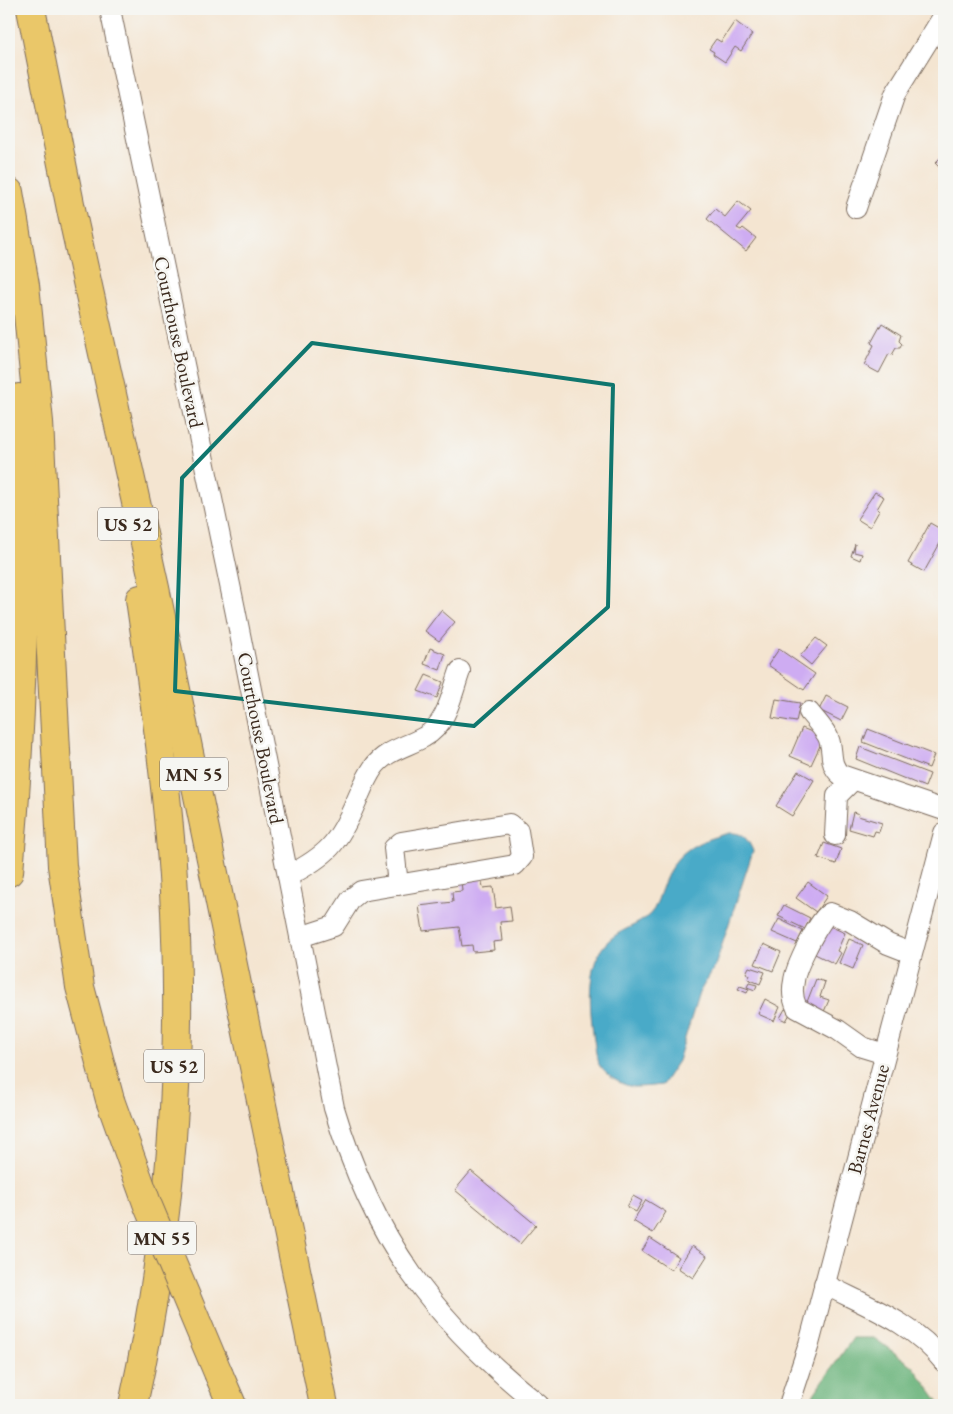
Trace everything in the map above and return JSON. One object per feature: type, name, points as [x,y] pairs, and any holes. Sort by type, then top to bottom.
[{"type":"highway","name":"US 52","points":[[31,9],[96,324],[158,724],[175,912],[174,1099],[170,1157],[158,1270],[133,1405]]},
{"type":"highway","name":"MN 55","points":[[9,192],[24,285],[39,422],[62,866],[80,987],[110,1100],[148,1206],[232,1405]]},
{"type":"highway","points":[[9,259],[20,418],[23,601],[18,747],[9,872]]},
{"type":"highway","name":"MN 55","points":[[96,324],[155,588],[324,1405]]},
{"type":"street","name":"Courthouse Boulevard","points":[[110,9],[334,1108],[348,1154],[366,1197],[407,1270],[450,1324],[479,1355],[539,1405]]},
{"type":"street","points":[[856,208],[895,94],[944,15]]},
{"type":"street","points":[[288,876],[317,861],[330,848],[349,819],[372,769],[381,759],[394,750],[424,737],[440,722],[460,671]]},
{"type":"street","points":[[809,712],[828,736],[831,761],[835,770],[834,784],[837,796],[835,835]]},
{"type":"street","points":[[835,770],[853,780],[944,810]]},
{"type":"street","points":[[837,796],[853,780]]},
{"type":"street","points":[[300,937],[334,926],[350,899],[361,891],[398,885],[515,865],[522,857],[518,831],[509,824],[400,842],[394,848],[398,885]]},
{"type":"street","name":"Barnes Avenue","points":[[789,1405],[806,1352],[944,833]]},
{"type":"street","points":[[885,1054],[862,1047],[838,1030],[797,1008],[794,1002],[795,975],[816,926],[825,915],[830,913],[850,921],[888,944],[912,953]]},
{"type":"street","points":[[824,1284],[906,1326],[935,1350],[944,1362]]},
{"type":"highlighted area","points":[[312,343],[613,385],[608,607],[474,726],[175,691],[182,478]]},
{"type":"green space","points":[[853,1338],[874,1338],[913,1366],[941,1405],[811,1405],[814,1394]]},
{"type":"water","points":[[729,833],[744,837],[753,851],[715,966],[699,993],[678,1061],[662,1085],[634,1087],[623,1084],[607,1074],[597,1060],[590,994],[595,961],[602,948],[613,937],[650,914],[654,909],[668,875],[681,855],[703,841]]},
{"type":"building","points":[[735,21],[752,34],[741,51],[735,47],[725,62],[709,49],[716,39],[721,42]]},
{"type":"building","points":[[944,154],[944,172],[935,163]]},
{"type":"building","points":[[738,201],[751,211],[737,228],[741,230],[743,228],[756,238],[746,251],[707,219],[715,209],[725,217]]},
{"type":"building","points":[[882,323],[901,335],[899,341],[902,344],[900,348],[896,348],[892,355],[889,354],[879,373],[864,365],[874,345],[871,343]]},
{"type":"building","points":[[875,492],[884,497],[870,527],[857,519]]},
{"type":"building","points":[[930,523],[944,531],[944,536],[924,572],[908,563]]},
{"type":"building","points":[[855,544],[854,552],[862,554],[860,560],[851,556]]},
{"type":"building","points":[[441,610],[455,622],[439,641],[425,631]]},
{"type":"building","points":[[816,638],[827,646],[811,665],[800,656]]},
{"type":"building","points":[[430,648],[445,654],[440,670],[424,664]]},
{"type":"building","points":[[779,649],[815,674],[804,690],[768,665]]},
{"type":"building","points":[[426,675],[443,682],[437,698],[418,691]]},
{"type":"building","points":[[826,696],[848,707],[841,721],[819,710]]},
{"type":"building","points":[[776,699],[800,703],[796,722],[772,718]]},
{"type":"building","points":[[802,728],[824,737],[811,765],[790,756]]},
{"type":"building","points":[[868,729],[934,755],[929,768],[863,742]]},
{"type":"building","points":[[860,747],[930,774],[925,787],[856,759]]},
{"type":"building","points":[[798,771],[814,780],[792,816],[776,806]]},
{"type":"building","points":[[853,812],[859,814],[858,816],[882,823],[879,832],[875,831],[873,836],[849,829]]},
{"type":"building","points":[[824,843],[841,849],[836,864],[818,858]]},
{"type":"building","points":[[481,876],[483,888],[493,887],[496,908],[510,906],[512,921],[500,922],[502,941],[493,942],[494,950],[473,952],[472,945],[462,946],[459,927],[423,931],[419,906],[453,902],[452,892],[462,891],[461,879]]},
{"type":"building","points":[[808,882],[827,896],[816,912],[796,898]]},
{"type":"building","points":[[784,905],[810,918],[805,929],[778,916]]},
{"type":"building","points":[[779,919],[803,931],[797,943],[772,932]]},
{"type":"building","points":[[825,924],[845,933],[837,951],[841,953],[835,964],[815,954],[824,937],[820,935]]},
{"type":"building","points":[[849,939],[863,945],[853,969],[839,963]]},
{"type":"building","points":[[764,944],[781,952],[773,971],[755,964]]},
{"type":"building","points":[[749,967],[765,972],[760,984],[748,979],[750,975],[746,973]]},
{"type":"building","points":[[816,979],[825,982],[820,997],[829,1000],[823,1014],[805,1007]]},
{"type":"building","points":[[749,983],[757,985],[755,990],[747,987]]},
{"type":"building","points":[[740,986],[749,989],[747,993],[738,989]]},
{"type":"building","points":[[765,999],[780,1007],[774,1021],[758,1014]]},
{"type":"building","points":[[785,1009],[791,1012],[786,1021],[780,1018]]},
{"type":"building","points":[[471,1171],[536,1225],[520,1244],[455,1190]]},
{"type":"building","points":[[633,1196],[642,1201],[636,1212],[627,1207]]},
{"type":"building","points":[[646,1200],[666,1212],[653,1233],[633,1221]]},
{"type":"building","points":[[650,1238],[679,1257],[671,1270],[642,1251]]},
{"type":"building","points":[[692,1246],[707,1256],[693,1278],[678,1268]]}]
